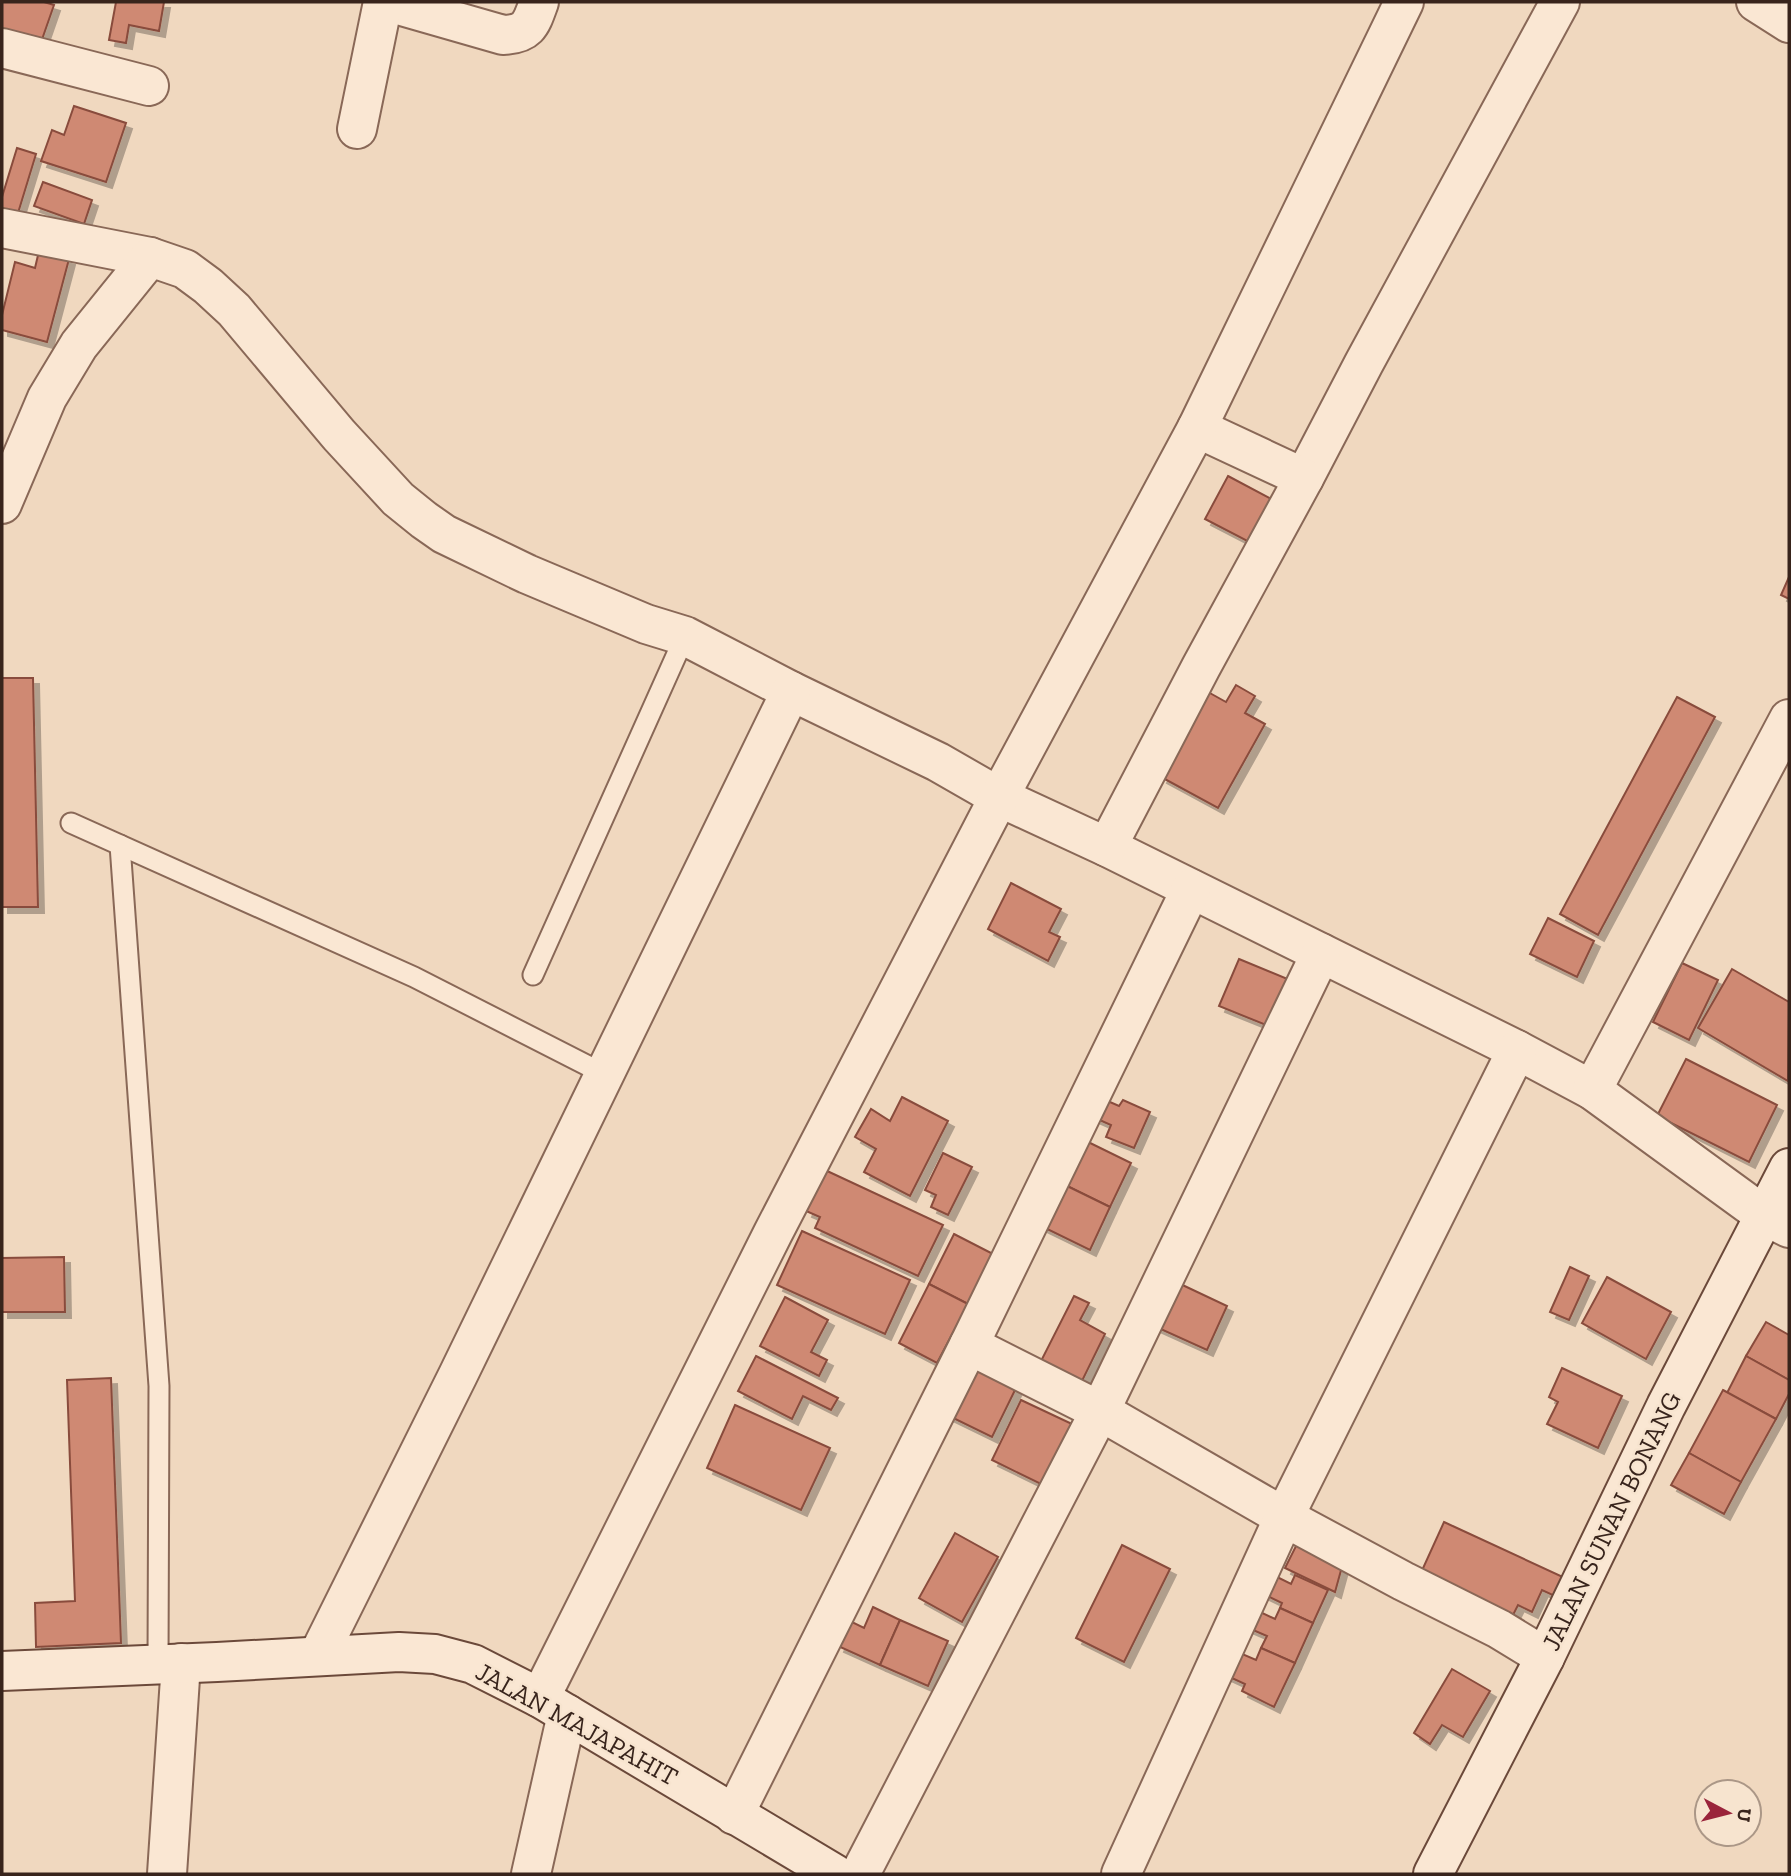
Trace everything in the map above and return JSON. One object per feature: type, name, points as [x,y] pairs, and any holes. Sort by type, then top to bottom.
[{"type":"street","points":[[357,129],[386,2],[503,34],[516,34],[531,23],[539,2]]},
{"type":"street","points":[[531,1874],[553,1706],[779,1220],[999,797],[1197,428],[1404,2]]},
{"type":"street","points":[[1107,847],[1200,667],[1560,2]]},
{"type":"street","points":[[1756,2],[1789,23]]},
{"type":"street","points":[[2,48],[149,86]]},
{"type":"street","points":[[2,228],[150,257],[185,269],[234,310],[339,435],[398,499],[444,534],[527,574],[646,624],[685,636],[791,691],[938,761],[999,797],[1107,847],[1517,1050],[1592,1090],[1777,1222]]},
{"type":"street","points":[[2,504],[47,398],[79,345],[150,257]]},
{"type":"street","points":[[1197,428],[1304,478]]},
{"type":"street","points":[[318,1656],[458,1376],[791,691]]},
{"type":"street","points":[[1592,1090],[1789,719]]},
{"type":"street","points":[[734,1815],[969,1345],[1191,889]]},
{"type":"street","points":[[860,1874],[1100,1411],[1321,953]]},
{"type":"street","points":[[1121,1874],[1284,1517],[1517,1050]]},
{"type":"street","name":"JALAN SUNAN BONANG","points":[[1433,1874],[1545,1657],[1667,1406],[1777,1222],[1789,1168]]},
{"type":"street","points":[[969,1345],[1100,1411],[1284,1517],[1499,1629],[1545,1657]]},
{"type":"street","name":"JALAN MAJAPAHIT","points":[[2,1671],[399,1652],[435,1654],[472,1664],[553,1706],[835,1874]]},
{"type":"street","points":[[167,1874],[169,1664]]},
{"type":"lane","points":[[533,975],[685,636]]},
{"type":"lane","points":[[71,823],[414,977],[604,1074]]},
{"type":"lane","points":[[120,845],[159,1386],[169,1664]]},
{"type":"building","points":[[2,2],[44,2],[54,5],[39,48],[2,35]]},
{"type":"building","points":[[116,2],[164,2],[159,31],[129,25],[126,43],[109,40]]},
{"type":"building","points":[[74,106],[126,123],[106,182],[41,161],[52,130],[64,135]]},
{"type":"building","points":[[17,148],[36,154],[18,213],[2,208],[2,197]]},
{"type":"building","points":[[43,182],[92,200],[84,224],[34,206]]},
{"type":"building","points":[[39,251],[69,259],[47,342],[2,330],[2,315],[15,262],[35,268]]},
{"type":"building","points":[[1228,476],[1277,502],[1255,545],[1205,519]]},
{"type":"building","points":[[1789,577],[1789,599],[1781,595]]},
{"type":"building","points":[[2,678],[33,678],[38,907],[2,907]]},
{"type":"building","points":[[1236,685],[1255,696],[1245,713],[1265,724],[1218,808],[1161,777],[1208,692],[1226,702]]},
{"type":"building","points":[[1677,697],[1715,717],[1598,935],[1560,914]]},
{"type":"building","points":[[1011,883],[1061,909],[1049,932],[1060,937],[1048,961],[988,929]]},
{"type":"building","points":[[1548,918],[1594,941],[1577,977],[1530,954]]},
{"type":"building","points":[[1239,959],[1290,980],[1271,1027],[1219,1006]]},
{"type":"building","points":[[1682,963],[1718,980],[1689,1040],[1653,1022]]},
{"type":"building","points":[[1732,969],[1789,1002],[1788,1081],[1698,1028]]},
{"type":"building","points":[[1686,1059],[1777,1105],[1749,1162],[1657,1116]]},
{"type":"building","points":[[902,1097],[948,1121],[910,1196],[864,1172],[876,1149],[855,1137],[871,1109],[890,1121]]},
{"type":"building","points":[[1103,1099],[1119,1106],[1123,1100],[1150,1112],[1134,1148],[1106,1137],[1111,1125],[1095,1118]]},
{"type":"building","points":[[1082,1139],[1131,1163],[1110,1207],[1061,1183]]},
{"type":"building","points":[[943,1153],[972,1167],[948,1215],[931,1207],[936,1195],[925,1190]]},
{"type":"building","points":[[825,1170],[943,1225],[918,1276],[815,1228],[820,1217],[806,1211]]},
{"type":"building","points":[[1061,1183],[1110,1207],[1090,1250],[1041,1226]]},
{"type":"building","points":[[802,1231],[910,1280],[885,1334],[777,1285]]},
{"type":"building","points":[[954,1234],[993,1254],[968,1304],[929,1284]]},
{"type":"building","points":[[64,1257],[65,1312],[2,1312],[2,1258]]},
{"type":"building","points":[[1570,1267],[1589,1276],[1569,1320],[1550,1312]]},
{"type":"building","points":[[1607,1277],[1671,1312],[1646,1359],[1582,1323]]},
{"type":"building","points":[[1174,1281],[1227,1306],[1207,1350],[1154,1326]]},
{"type":"building","points":[[929,1284],[968,1304],[937,1363],[899,1343]]},
{"type":"building","points":[[1074,1296],[1089,1303],[1080,1320],[1105,1334],[1080,1385],[1039,1365]]},
{"type":"building","points":[[785,1297],[828,1320],[811,1352],[827,1360],[819,1376],[760,1346]]},
{"type":"building","points":[[1766,1322],[1789,1335],[1789,1380],[1746,1356]]},
{"type":"building","points":[[756,1356],[838,1398],[831,1410],[803,1396],[792,1419],[738,1391]]},
{"type":"building","points":[[1746,1356],[1789,1380],[1789,1394],[1776,1419],[1727,1393]]},
{"type":"building","points":[[970,1363],[1017,1386],[992,1437],[945,1414]]},
{"type":"building","points":[[1562,1368],[1622,1396],[1598,1448],[1547,1424],[1558,1402],[1549,1397]]},
{"type":"building","points":[[111,1378],[121,1643],[36,1647],[35,1603],[75,1601],[67,1380]]},
{"type":"building","points":[[1723,1390],[1776,1419],[1741,1482],[1689,1453]]},
{"type":"building","points":[[1021,1400],[1072,1424],[1043,1485],[992,1460]]},
{"type":"building","points":[[735,1405],[830,1448],[801,1510],[707,1468]]},
{"type":"building","points":[[1689,1453],[1741,1482],[1724,1514],[1671,1485]]},
{"type":"building","points":[[1444,1522],[1565,1578],[1557,1597],[1542,1590],[1532,1612],[1518,1605],[1511,1619],[1419,1577]]},
{"type":"building","points":[[955,1533],[998,1557],[962,1622],[919,1598]]},
{"type":"building","points":[[1299,1540],[1343,1563],[1335,1592],[1285,1568]]},
{"type":"building","points":[[1122,1545],[1170,1569],[1124,1662],[1076,1638]]},
{"type":"building","points":[[1267,1572],[1291,1584],[1295,1575],[1328,1590],[1313,1623],[1280,1608],[1282,1603],[1259,1592]]},
{"type":"building","points":[[873,1607],[900,1620],[880,1665],[838,1646],[850,1621],[864,1628]]},
{"type":"building","points":[[1280,1608],[1313,1623],[1295,1663],[1261,1648],[1267,1636],[1246,1627],[1254,1609],[1275,1619]]},
{"type":"building","points":[[900,1620],[948,1641],[928,1686],[880,1665]]},
{"type":"building","points":[[1261,1648],[1295,1663],[1274,1707],[1242,1691],[1245,1684],[1223,1674],[1233,1650],[1256,1660]]},
{"type":"building","points":[[1452,1669],[1490,1691],[1463,1737],[1442,1725],[1430,1744],[1414,1733]]}]
